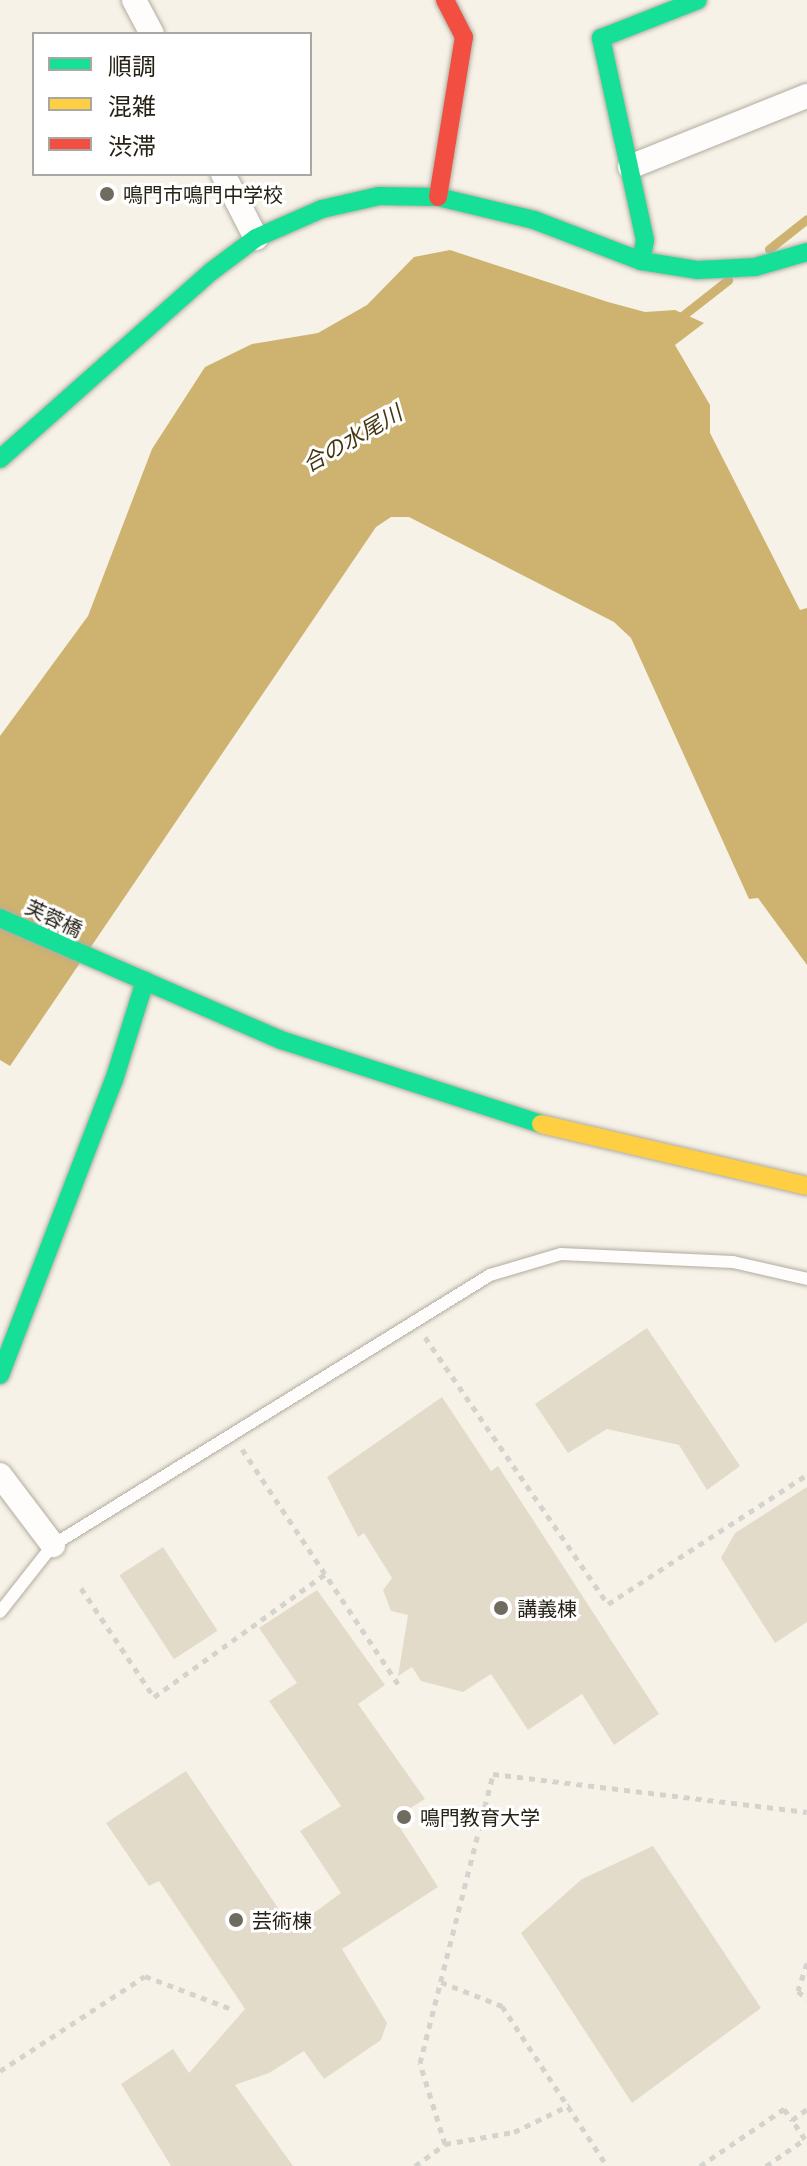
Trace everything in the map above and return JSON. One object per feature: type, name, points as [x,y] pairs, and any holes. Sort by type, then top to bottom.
[{"type":"street","points":[[134,0],[151,32]]},
{"type":"street","points":[[438,197],[464,37],[445,0]]},
{"type":"street","points":[[641,261],[645,240],[601,38],[698,0]]},
{"type":"street","points":[[630,167],[807,96]]},
{"type":"street","points":[[224,176],[256,238]]},
{"type":"street","points":[[0,459],[256,238],[322,209],[379,196],[438,197],[534,220],[641,261],[698,270],[740,268],[807,252]]},
{"type":"street","name":"芙蓉橋","points":[[0,918],[281,1040],[497,1114],[807,1186]]},
{"type":"street","points":[[0,1375],[114,1080],[145,981]]},
{"type":"street","points":[[0,1475],[53,1545]]},
{"type":"lane","points":[[0,1612],[53,1545],[230,1432],[490,1275],[561,1254],[733,1262],[807,1279]]},
{"type":"path","points":[[413,1320],[608,1604],[807,1475]]},
{"type":"path","points":[[230,1432],[401,1688]]},
{"type":"path","points":[[81,1588],[154,1697],[325,1574]]},
{"type":"path","points":[[445,2144],[420,2063],[493,1774],[807,1812]]},
{"type":"path","points":[[807,1963],[798,1991],[807,1999]]},
{"type":"path","points":[[0,2071],[145,1976],[229,2008]]},
{"type":"path","points":[[441,1982],[502,2006],[570,2105],[607,2166]]},
{"type":"path","points":[[415,2166],[445,2144],[514,2132],[570,2105]]},
{"type":"path","points":[[700,2166],[784,2109],[805,2139],[766,2166]]},
{"type":"path","points":[[792,2120],[807,2109]]},
{"type":"water","name":"合の水尾川","points":[[450,250],[608,302],[645,312],[675,310],[704,323],[675,345],[710,405],[710,433],[800,610],[807,608],[807,965],[758,898],[749,899],[631,638],[614,622],[409,517],[391,517],[376,527],[10,1066],[0,1060],[0,736],[88,616],[152,449],[205,367],[252,344],[318,333],[367,305],[414,257]]},
{"type":"building","points":[[647,1328],[740,1466],[707,1490],[679,1445],[607,1429],[568,1453],[535,1404]]},
{"type":"building","name":"講義棟","points":[[442,1397],[491,1471],[498,1466],[659,1714],[614,1745],[582,1694],[528,1730],[491,1674],[463,1692],[421,1681],[412,1667],[398,1676],[408,1615],[391,1611],[383,1590],[392,1578],[364,1533],[358,1537],[327,1477]]},
{"type":"building","points":[[807,1487],[807,1622],[775,1643],[721,1558],[735,1533]]},
{"type":"building","points":[[163,1547],[217,1631],[174,1659],[119,1575]]},
{"type":"building","points":[[317,1590],[385,1685],[358,1704],[425,1799],[394,1818],[438,1887],[342,1949],[387,2023],[381,2040],[324,2079],[304,2051],[269,2073],[235,2085],[293,2166],[171,2166],[121,2084],[173,2049],[189,2073],[245,2009],[159,1881],[149,1886],[106,1823],[186,1771],[292,1929],[341,1893],[300,1831],[341,1806],[269,1701],[297,1683],[259,1628]]},
{"type":"building","points":[[653,1846],[761,2008],[632,2103],[521,1933],[582,1879]]},
{"type":"waterway","points":[[769,249],[807,219]]},
{"type":"waterway","points":[[677,320],[728,280]]},
{"type":"traffic: fast","points":[[641,261],[645,240],[601,38],[698,0]]},
{"type":"traffic: fast","points":[[0,459],[212,271],[256,238],[322,209],[379,196],[438,197],[534,220],[641,261],[698,270],[755,267],[807,252]]},
{"type":"traffic: fast","points":[[0,918],[281,1040],[541,1124]]},
{"type":"traffic: fast","points":[[0,1375],[114,1080],[145,981]]},
{"type":"traffic: slow","points":[[541,1124],[807,1186]]},
{"type":"traffic: jam","points":[[438,197],[464,37],[445,0]]},
{"type":"place","name":"鳴門市鳴門中学校","points":[[107,194]]},
{"type":"place","name":"講義棟","points":[[501,1608]]},
{"type":"place","name":"鳴門教育大学","points":[[404,1817]]},
{"type":"place","name":"芸術棟","points":[[236,1920]]}]
